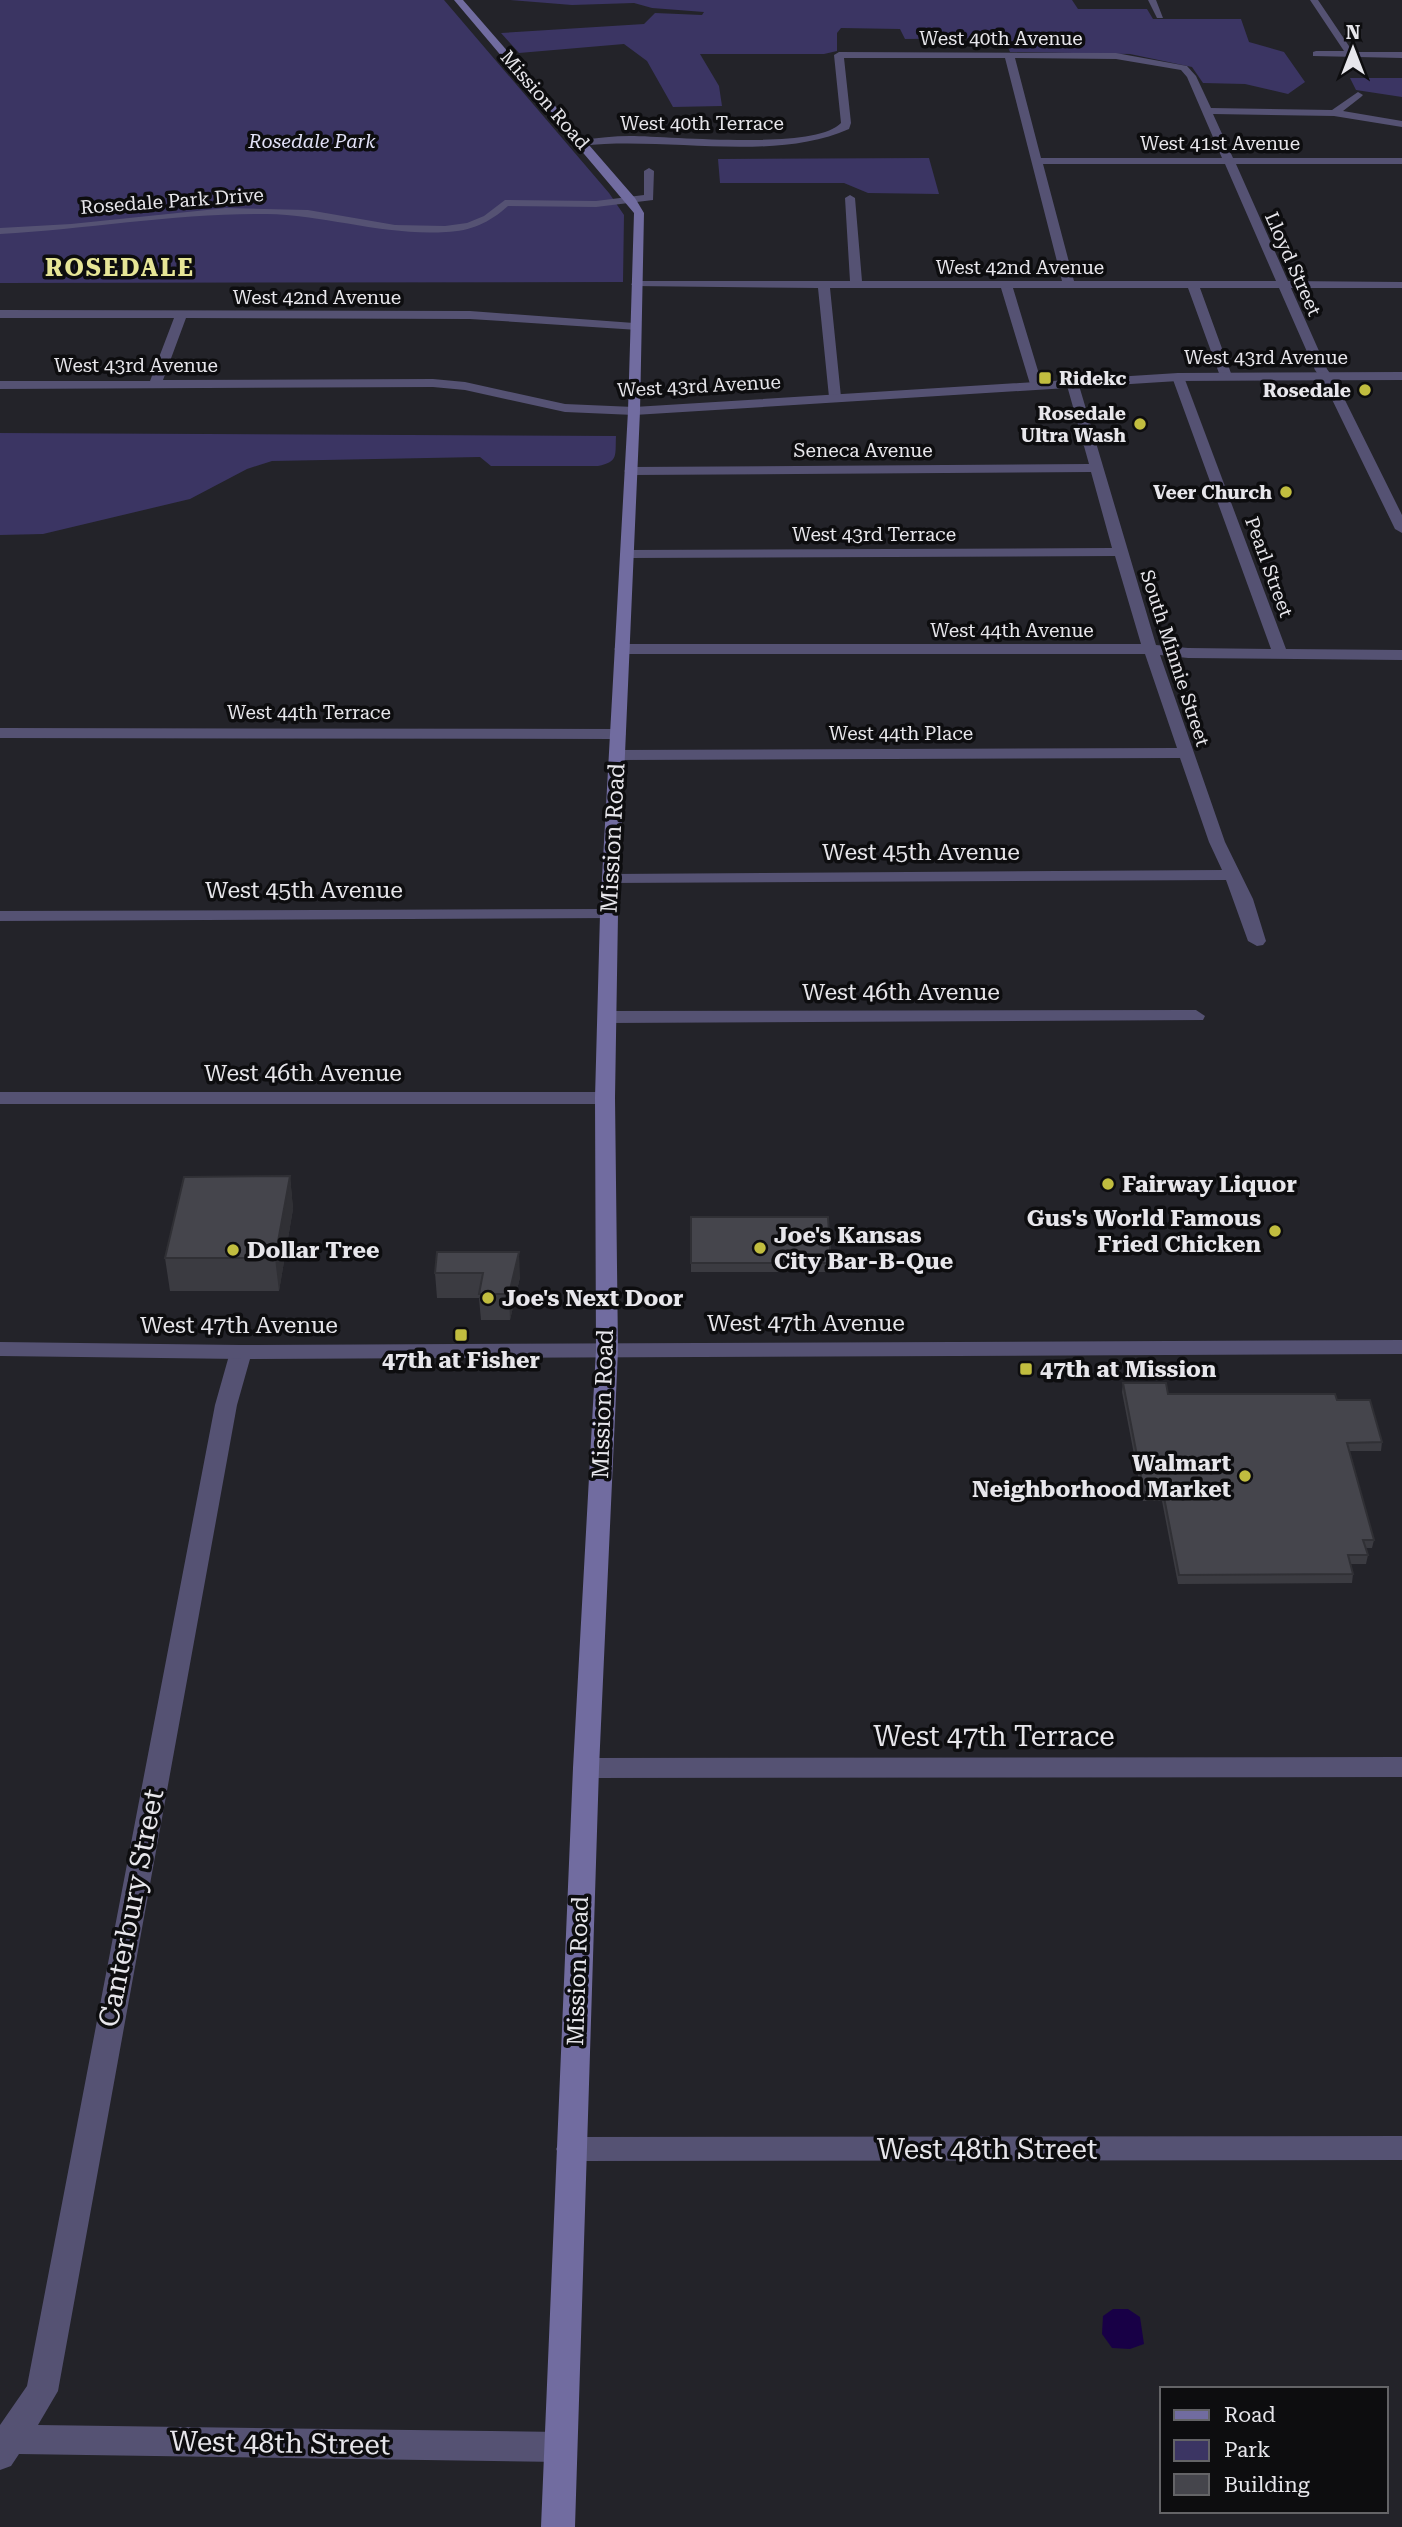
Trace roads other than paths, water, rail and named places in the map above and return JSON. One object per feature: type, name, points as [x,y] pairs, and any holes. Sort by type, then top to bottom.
[{"type":"main road","name":"Mission Road","points":[[458,0],[631,200],[639,213],[634,327],[634,411],[609,914],[605,1098],[607,1350],[586,1768],[558,2527]]},
{"type":"street","points":[[1152,0],[1160,16]]},
{"type":"street","points":[[1314,0],[1351,55]]},
{"type":"street","points":[[1316,54],[1402,55]]},
{"type":"street","name":"West 40th Avenue","points":[[822,137],[835,134],[845,127],[839,55],[1116,56],[1163,63]]},
{"type":"street","points":[[1009,55],[1069,285]]},
{"type":"street","name":"Lloyd Street","points":[[1163,63],[1188,72],[1324,376],[1330,382],[1402,529]]},
{"type":"street","points":[[1334,113],[1358,95]]},
{"type":"street","points":[[1207,111],[1334,113],[1402,124]]},
{"type":"street","name":"West 40th Terrace","points":[[582,143],[627,139],[787,141],[822,137]]},
{"type":"street","name":"West 41st Avenue","points":[[1038,161],[1402,161]]},
{"type":"street","points":[[631,200],[650,197],[649,171]]},
{"type":"street","points":[[850,198],[856,285]]},
{"type":"street","name":"Rosedale Park Drive","points":[[0,231],[71,227],[226,211],[321,215],[395,228],[445,229],[478,222],[505,204],[596,204],[631,200]]},
{"type":"street","name":"West 42nd Avenue","points":[[637,284],[1402,285]]},
{"type":"street","points":[[824,285],[835,397]]},
{"type":"street","points":[[1006,285],[1036,384]]},
{"type":"street","points":[[1193,285],[1226,376]]},
{"type":"street","name":"West 42nd Avenue","points":[[0,314],[470,315],[540,318],[634,327]]},
{"type":"street","points":[[155,384],[181,314]]},
{"type":"street","name":"West 43rd Avenue","points":[[0,385],[433,383],[465,386],[565,408],[634,411],[1178,377],[1402,376]]},
{"type":"street","name":"Pearl Street","points":[[1178,377],[1280,653]]},
{"type":"street","name":"South Minnie Street","points":[[1072,382],[1146,641],[1217,842],[1244,899],[1257,941]]},
{"type":"street","name":"Seneca Avenue","points":[[631,471],[1096,468]]},
{"type":"street","name":"West 43rd Terrace","points":[[627,554],[1122,552]]},
{"type":"street","name":"West 44th Avenue","points":[[622,649],[1151,649],[1188,653],[1402,655]]},
{"type":"street","name":"West 44th Terrace","points":[[0,733],[618,733]]},
{"type":"street","name":"West 44th Place","points":[[617,755],[1185,754]]},
{"type":"street","name":"West 45th Avenue","points":[[611,879],[1233,874]]},
{"type":"street","name":"West 45th Avenue","points":[[0,916],[609,914]]},
{"type":"street","name":"West 46th Avenue","points":[[607,1017],[1196,1016]]},
{"type":"street","name":"West 46th Avenue","points":[[0,1098],[605,1098]]},
{"type":"street","name":"West 47th Avenue","points":[[0,1349],[241,1352],[1402,1348]]},
{"type":"street","name":"Canterbury Street","points":[[4,2445],[42,2391],[223,1419],[241,1352]]},
{"type":"street","name":"West 47th Terrace","points":[[586,1768],[1402,1767]]},
{"type":"street","name":"West 48th Street","points":[[571,2149],[1402,2148]]},
{"type":"street","name":"West 48th Street","points":[[4,2445],[561,2446]]},
{"type":"place","name":"Ridekc","points":[[1045,378]]},
{"type":"place","name":"Rosedale","points":[[1365,390]]},
{"type":"place","name":"Rosedale Ultra Wash","points":[[1140,424]]},
{"type":"place","name":"Veer Church","points":[[1286,492]]},
{"type":"place","name":"Fairway Liquor","points":[[1108,1184]]},
{"type":"place","name":"Gus's World Famous Fried Chicken","points":[[1275,1231]]},
{"type":"place","name":"Joe's Kansas City Bar-B-Que","points":[[760,1248]]},
{"type":"place","name":"Dollar Tree","points":[[233,1250]]},
{"type":"place","name":"Joe's Next Door","points":[[488,1298]]},
{"type":"place","name":"47th at Fisher","points":[[461,1335]]},
{"type":"place","name":"47th at Mission","points":[[1026,1369]]},
{"type":"place","name":"Walmart Neighborhood Market","points":[[1245,1476]]},
{"type":"district","name":"ROSEDALE","points":[[120,268]]},
{"type":"park label","name":"Rosedale Park","points":[[312,141]]}]
